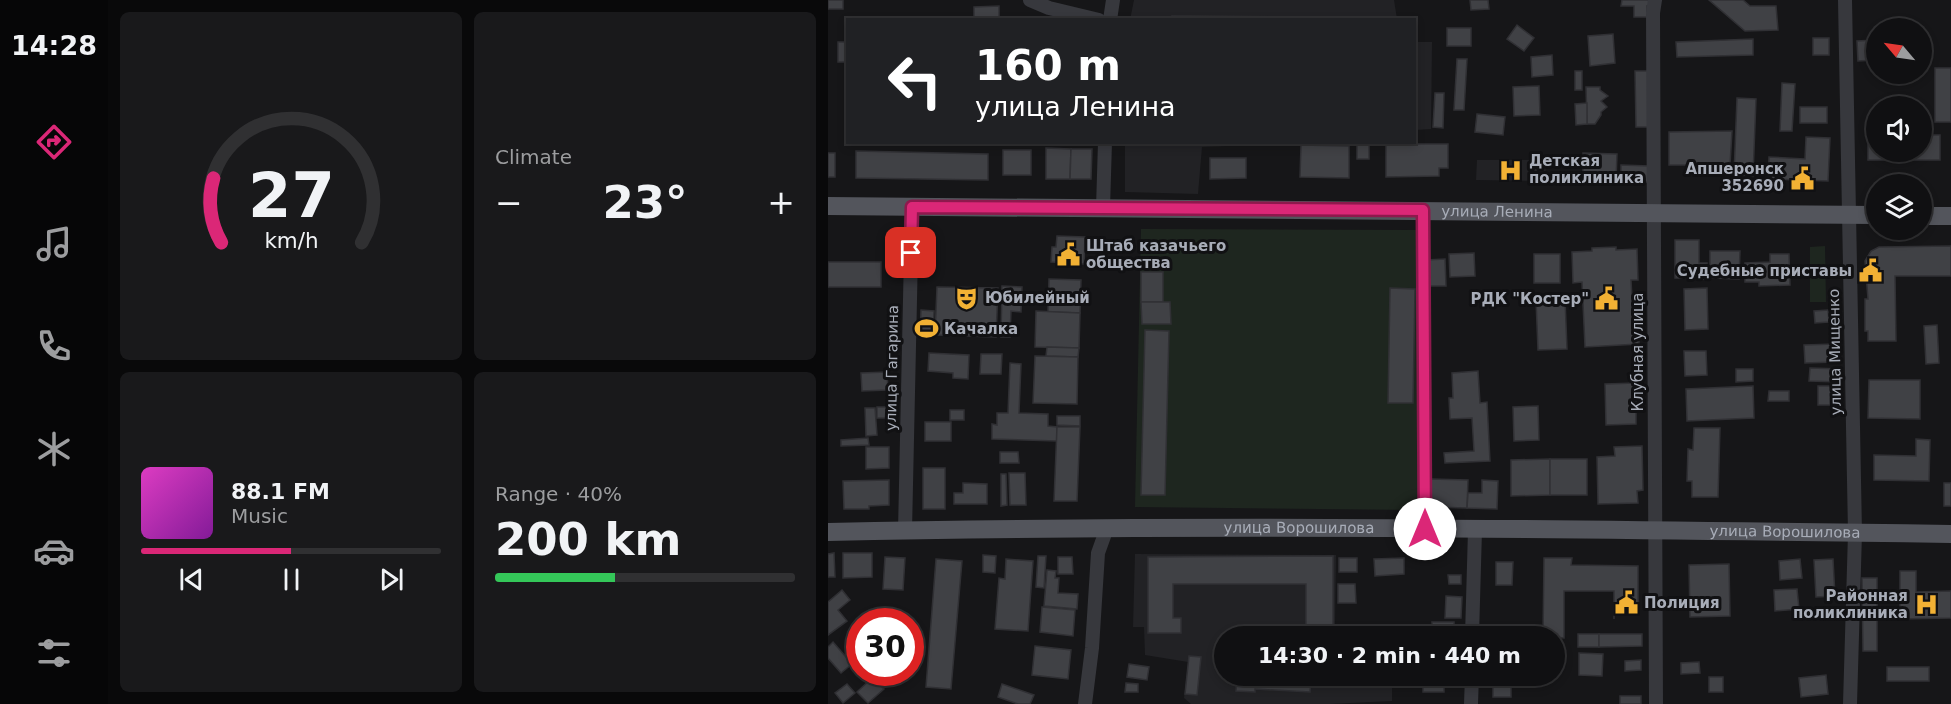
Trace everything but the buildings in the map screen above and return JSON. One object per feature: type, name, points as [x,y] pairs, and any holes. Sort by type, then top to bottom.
[{"type":"main road","name":"улица Ленина","points":[[828,206],[1866,215]]},
{"type":"main road","points":[[1932,216],[1951,216]]},
{"type":"main road","name":"улица Ворошилова","points":[[828,532],[1107,528],[1951,534]]},
{"type":"street","points":[[1030,0],[1049,8],[1091,18]]},
{"type":"street","points":[[1110,18],[1113,0]]},
{"type":"street","name":"Клубная улица","points":[[1655,0],[1653,13],[1656,704]]},
{"type":"street","name":"улица Мищенко","points":[[1845,0],[1855,533],[1850,704]]},
{"type":"street","points":[[1103,208],[1106,144]]},
{"type":"street","name":"улица Гагарина","points":[[905,531],[912,207]]},
{"type":"street","points":[[1423,210],[1425,529]]},
{"type":"street","points":[[1085,704],[1092,648],[1098,553],[1107,528]]},
{"type":"street","points":[[1473,626],[1475,530]]},
{"type":"street","points":[[1471,704],[1472,686]]},
{"type":"shaded area","points":[[1134,0],[1394,0],[1397,18],[1130,18]]},
{"type":"shaded area","points":[[1416,42],[1432,42],[1431,129],[1416,130]]},
{"type":"shaded area","points":[[1125,144],[1278,144],[1202,147],[1198,194],[1125,192]]},
{"type":"shaded area","name":"Детская поликлиника","points":[[1477,160],[1546,160],[1545,181],[1476,180]]},
{"type":"shaded area","points":[[1141,229],[1419,230],[1418,510],[1135,507]]},
{"type":"shaded area","points":[[1825,246],[1826,302],[1810,302],[1810,247]]},
{"type":"shaded area","points":[[1135,554],[1336,555],[1335,625],[1351,626],[1214,626],[1214,686],[1392,686],[1392,701],[1330,704],[1191,704],[1184,698],[1188,662],[1145,655],[1144,627],[1133,627]]},
{"type":"place","name":"Детская поликлиника","points":[[1511,170]]},
{"type":"place","name":"Апшеронск 352690","points":[[1802,178]]},
{"type":"place","name":"Штаб казачьего общества","points":[[1068,255]]},
{"type":"place","name":"Судебные приставы","points":[[1870,271]]},
{"type":"place","name":"Юбилейный","points":[[967,298]]},
{"type":"place","name":"РДК \"Костер\"","points":[[1607,299]]},
{"type":"place","name":"Качалка","points":[[926,329]]},
{"type":"place","name":"Полиция","points":[[1626,603]]},
{"type":"place","name":"Районная поликлиника","points":[[1926,605]]},
{"type":"route","points":[[911,253],[912,207],[1423,210],[1425,529]]}]
